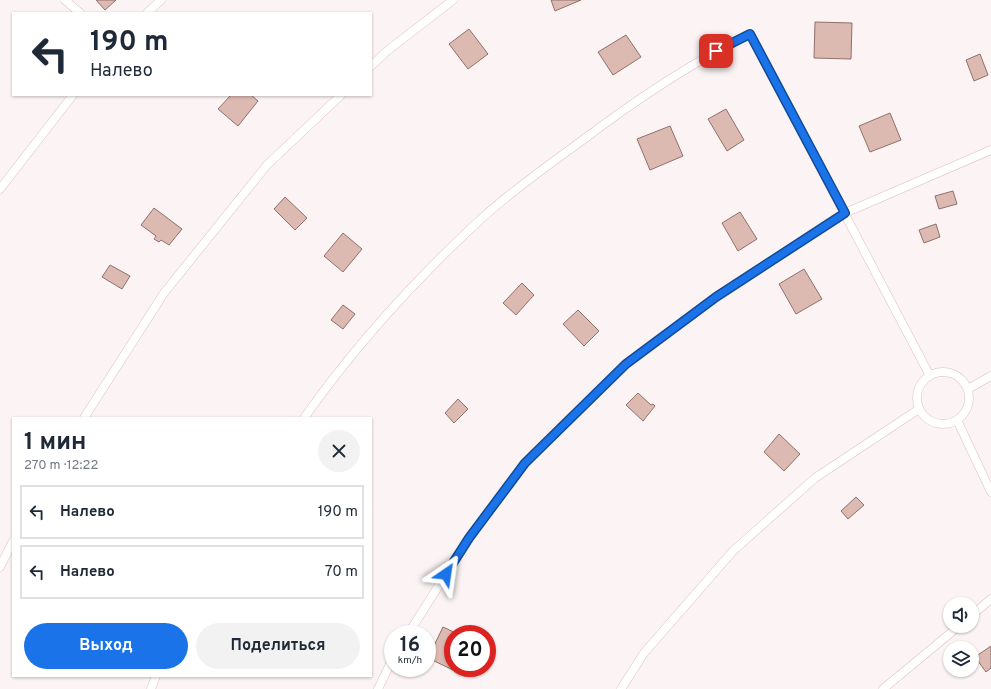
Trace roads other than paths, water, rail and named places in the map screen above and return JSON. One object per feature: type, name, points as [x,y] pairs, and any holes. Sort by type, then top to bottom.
[{"type":"lane","points":[[65,0],[79,12]]},
{"type":"lane","points":[[148,12],[161,0]]},
{"type":"lane","points":[[372,65],[386,52],[453,0]]},
{"type":"lane","points":[[305,417],[366,339],[418,280],[484,217],[624,108],[684,70],[750,34],[930,376]]},
{"type":"lane","points":[[0,189],[72,96]]},
{"type":"lane","points":[[85,417],[164,293],[267,165],[340,96]]},
{"type":"lane","points":[[414,625],[469,538],[525,463],[626,364],[716,297],[845,213],[991,150]]},
{"type":"lane","points":[[941,372],[952,374],[961,379],[968,388],[969,403],[963,416],[957,420],[943,425],[936,424],[923,416],[919,410],[917,400],[918,390],[923,382],[930,376],[941,372]]},
{"type":"lane","points":[[968,388],[991,376]]},
{"type":"lane","points":[[621,689],[644,653],[733,551],[815,478],[919,410]]},
{"type":"lane","points":[[957,420],[991,492]]},
{"type":"lane","points":[[0,567],[12,543]]},
{"type":"lane","points":[[979,609],[991,599]]},
{"type":"lane","points":[[883,689],[951,633]]},
{"type":"lane","points":[[151,689],[156,677]]},
{"type":"lane","points":[[378,689],[384,677]]}]
